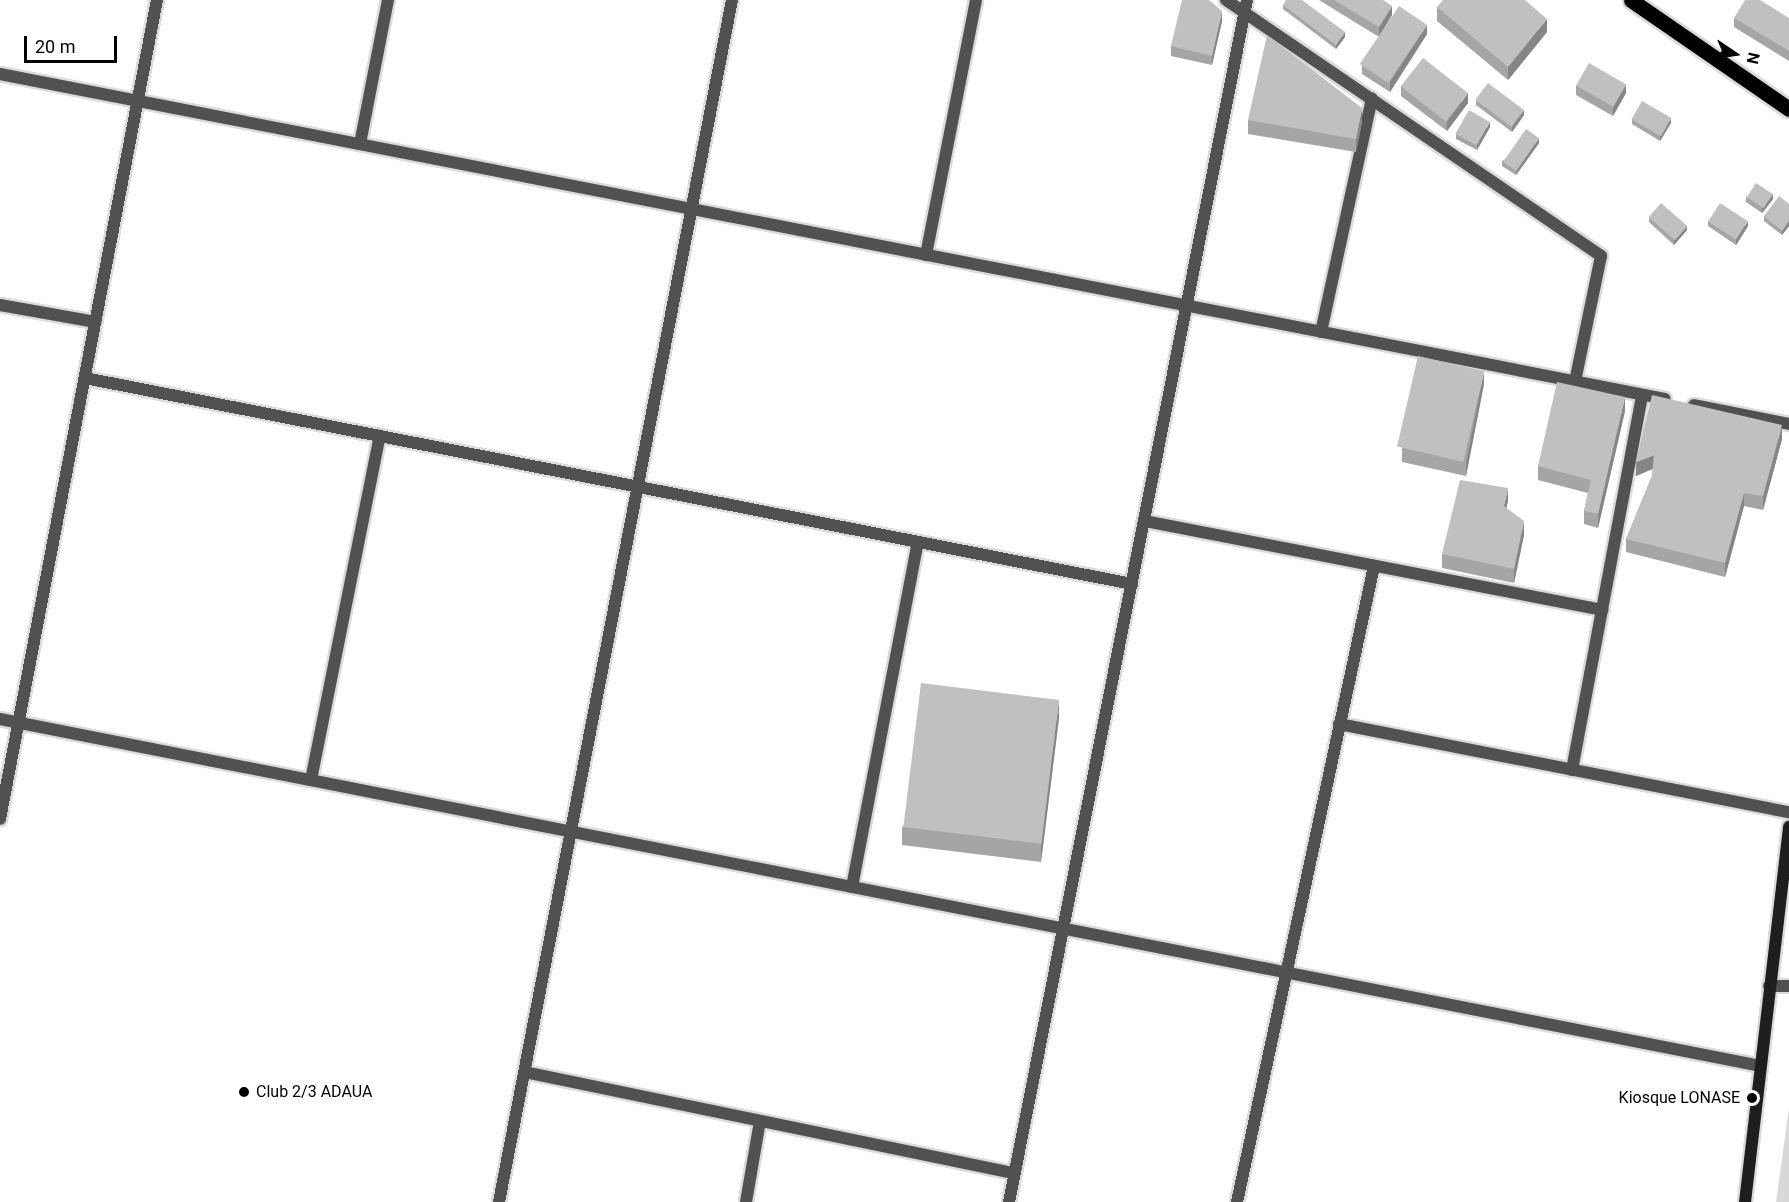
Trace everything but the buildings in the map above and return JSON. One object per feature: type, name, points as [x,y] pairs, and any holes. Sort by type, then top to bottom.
[{"type":"main road","points":[[1631,0],[1789,109]]},
{"type":"main road","points":[[1745,1202],[1789,827]]},
{"type":"street","points":[[0,819],[157,0]]},
{"type":"street","points":[[360,144],[388,0]]},
{"type":"street","points":[[499,1202],[732,0]]},
{"type":"street","points":[[926,255],[975,0]]},
{"type":"street","points":[[1226,0],[1601,256],[1575,382]]},
{"type":"street","points":[[1009,1202],[1247,0]]},
{"type":"street","points":[[0,74],[1789,424]]},
{"type":"street","points":[[1321,332],[1372,99]]},
{"type":"street","points":[[0,305],[95,322]]},
{"type":"street","points":[[85,378],[1132,584]]},
{"type":"street","points":[[1572,770],[1642,395]]},
{"type":"street","points":[[311,780],[380,436]]},
{"type":"street","points":[[1145,521],[1602,610]]},
{"type":"street","points":[[852,887],[918,542]]},
{"type":"street","points":[[1237,1202],[1284,973],[1374,566]]},
{"type":"street","points":[[0,719],[1760,1066]]},
{"type":"street","points":[[1339,724],[1789,812]]},
{"type":"street","points":[[1769,986],[1789,986]]},
{"type":"street","points":[[525,1072],[1014,1173]]},
{"type":"street","points":[[746,1202],[760,1121]]},
{"type":"shaded area","points":[[1789,1108],[1789,1202],[1776,1202]]},
{"type":"place","name":"Club 2/3 ADAUA","points":[[244,1092]]},
{"type":"place","name":"Kiosque LONASE","points":[[1752,1098]]}]
